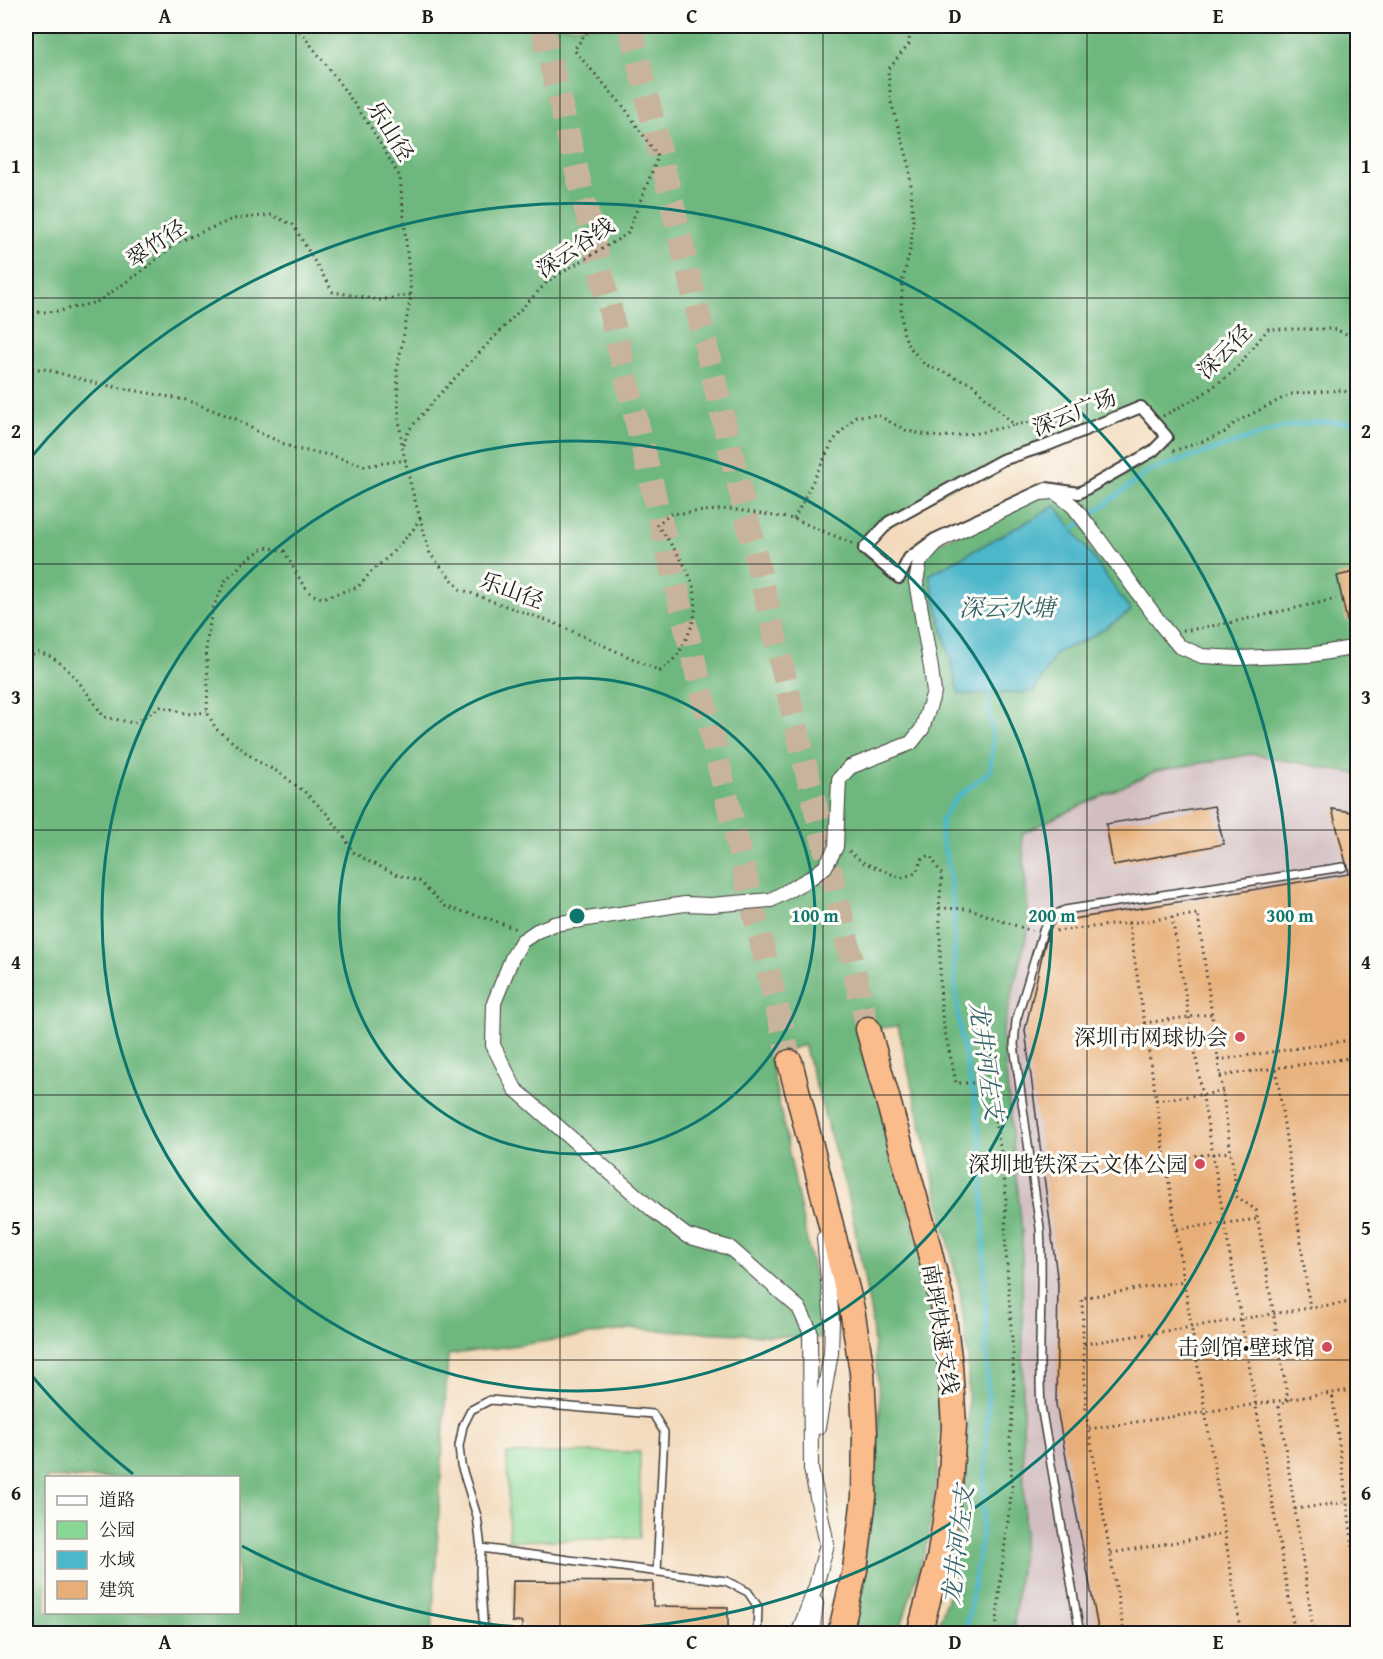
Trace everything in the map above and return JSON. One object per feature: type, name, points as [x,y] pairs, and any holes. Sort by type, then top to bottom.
[{"type":"highway","name":"南坪快速支线","points":[[868,1029],[926,1237],[942,1302],[951,1365],[954,1425],[950,1489],[939,1559],[919,1634]]},
{"type":"highway","points":[[790,1062],[852,1309],[862,1372],[865,1433],[864,1497],[856,1559],[840,1634]]},
{"type":"street","name":"深云广场","points":[[864,549],[889,522],[1002,460],[1048,445],[1141,407],[1154,421]]},
{"type":"street","points":[[864,549],[899,578],[909,558],[935,539],[1046,488],[1079,493],[1153,451],[1167,437],[1154,421]]},
{"type":"street","points":[[798,1634],[816,1586],[827,1544],[811,1469],[810,1331],[799,1308],[730,1248],[687,1236],[515,1089],[494,1045],[494,1003],[512,958],[522,941],[554,924],[685,904],[711,905],[771,900],[809,879],[825,867],[836,847],[839,779],[850,767],[911,743],[922,729],[934,692],[932,668],[916,582],[920,561],[938,541],[1040,492],[1054,492],[1073,506],[1179,646],[1202,656],[1239,658],[1310,655],[1358,647]]},
{"type":"street","points":[[811,1469],[831,1353],[832,1321],[817,1173]]},
{"type":"street","points":[[812,1634],[816,1586]]},
{"type":"lane","points":[[1080,1634],[1041,1406],[1039,1379],[1042,1251],[1014,1045],[1016,1022],[1044,928],[1051,917],[1065,910],[1343,867]]},
{"type":"lane","points":[[484,1634],[480,1573],[481,1548],[477,1516],[461,1465],[459,1446],[463,1426],[471,1410],[490,1400],[653,1414],[664,1432],[657,1572]]},
{"type":"lane","points":[[481,1548],[726,1581],[748,1592],[758,1607],[757,1634]]},
{"type":"path","name":"乐山径","points":[[296,26],[370,126],[400,177],[411,296],[397,371],[402,446],[430,554],[460,588],[554,623],[660,670],[677,658],[694,622],[695,589],[686,565],[657,525],[669,514],[730,508],[794,519],[864,549]]},
{"type":"path","name":"深云谷线","points":[[402,446],[409,430],[438,396],[548,281],[627,234],[658,157],[624,107],[574,50],[591,26]]},
{"type":"path","points":[[910,26],[909,44],[888,70],[891,102],[908,160],[912,197],[912,237],[903,279],[903,331],[908,345],[924,364],[972,384],[1014,425]]},
{"type":"path","name":"翠竹径","points":[[26,313],[59,311],[97,302],[138,274],[178,242],[232,219],[272,215],[293,225],[333,292],[380,300],[411,296]]},
{"type":"path","name":"深云径","points":[[1154,421],[1202,395],[1233,372],[1268,329],[1333,329],[1358,338]]},
{"type":"path","points":[[26,369],[44,369],[99,384],[186,400],[237,419],[258,432],[295,449],[330,455],[365,466],[405,461]]},
{"type":"path","points":[[1153,451],[1168,452],[1201,442],[1225,432],[1236,422],[1292,394],[1341,390],[1358,396]]},
{"type":"path","points":[[794,519],[834,441],[856,417],[877,415],[906,431],[939,437],[1054,419],[1064,437]]},
{"type":"path","points":[[420,518],[413,530],[358,587],[322,598],[311,594],[302,583],[284,551],[265,548],[246,560],[226,580],[212,610],[206,647],[207,712],[216,729],[257,761],[280,773],[306,793],[328,815],[353,852],[395,874],[419,881],[446,907],[516,929],[522,941]]},
{"type":"path","points":[[1163,627],[1189,630],[1228,624],[1336,599]]},
{"type":"path","points":[[26,656],[39,653],[58,661],[81,685],[104,717],[134,723],[162,706],[187,714],[207,712]]},
{"type":"path","points":[[836,847],[901,878],[916,873],[922,859],[930,855],[942,875],[939,908],[942,1015],[956,1083],[987,1083],[1002,1157],[1006,1196],[1005,1237],[1014,1399],[1010,1438],[1012,1488],[996,1634]]},
{"type":"path","points":[[939,908],[971,909],[1036,932]]},
{"type":"path","points":[[1047,931],[1198,914],[1237,1197],[1256,1210],[1288,1400]]},
{"type":"path","points":[[1172,917],[1295,1634]]},
{"type":"path","points":[[1129,922],[1241,1632],[1227,1634]]},
{"type":"path","points":[[1144,1023],[1212,1014]]},
{"type":"path","points":[[1218,1060],[1358,1039]]},
{"type":"path","points":[[1220,1076],[1358,1057]]},
{"type":"path","points":[[1276,1068],[1310,1308]]},
{"type":"path","points":[[1156,1100],[1223,1092]]},
{"type":"path","points":[[1165,1159],[1231,1152]]},
{"type":"path","points":[[1177,1229],[1258,1219]]},
{"type":"path","points":[[1124,1634],[1086,1414],[1082,1298],[1184,1281]]},
{"type":"path","points":[[1084,1344],[1358,1301]]},
{"type":"path","points":[[1089,1429],[1358,1389]]},
{"type":"path","points":[[1332,1393],[1358,1583]]},
{"type":"path","points":[[1288,1400],[1279,1407],[1314,1634]]},
{"type":"path","points":[[1295,1509],[1347,1502]]},
{"type":"path","points":[[1111,1553],[1225,1534]]},
{"type":"shaded area","name":"深圳地铁深云文体公园","points":[[1253,754],[1357,774],[1357,1633],[1013,1633],[1024,1532],[1002,1034],[1029,926],[1022,834],[1156,771]]},
{"type":"green space","points":[[26,26],[1357,26],[1357,774],[1253,754],[1156,771],[1022,834],[1029,926],[1002,1034],[1022,1231],[1024,1532],[1013,1633],[936,1633],[949,1592],[959,1507],[968,1416],[968,1357],[960,1292],[898,1026],[863,1030],[926,1276],[940,1364],[939,1460],[928,1540],[899,1633],[847,1633],[873,1507],[880,1405],[871,1315],[850,1203],[804,1045],[774,1054],[771,1064],[819,1300],[821,1338],[632,1329],[448,1355],[432,1633],[26,1634]],"holes":[[[1141,407],[1167,437],[1080,493],[1046,488],[909,558],[899,578],[864,549],[889,522],[1002,460]],[[1056,506],[1131,611],[1091,637],[1056,653],[1033,692],[959,694],[929,575]]]},
{"type":"green space","points":[[640,1452],[640,1538],[509,1541],[507,1454]]},
{"type":"water","name":"深云水塘","points":[[1056,506],[1131,611],[1091,637],[1056,653],[1033,692],[959,694],[929,575]]},
{"type":"building","points":[[1358,571],[1358,619],[1347,621],[1337,576]]},
{"type":"building","points":[[1214,806],[1224,844],[1113,865],[1106,824]]},
{"type":"building","name":"深圳地铁深云文体公园","points":[[1332,809],[1358,813],[1358,1634],[1099,1634],[1056,1404],[1058,1284],[1025,1030],[1044,947],[1049,930],[1055,922],[1349,874]]},
{"type":"building","points":[[513,1581],[653,1582],[653,1606],[728,1607],[728,1634],[522,1634],[522,1622],[512,1622]]},
{"type":"waterway","points":[[1073,529],[1149,471],[1284,427],[1321,422],[1358,423]]},
{"type":"waterway","name":"龙井河左支","points":[[964,1634],[982,1531],[988,1406],[982,1156],[975,1102],[961,1038],[955,987],[951,883],[941,837],[942,819],[955,799],[990,771],[993,744],[990,693]]},
{"type":"tunnel","points":[[542,26],[790,1062]]},
{"type":"tunnel","points":[[630,26],[868,1029]]},
{"type":"place","name":"深圳市网球协会","points":[[1240,1037]]},
{"type":"place","name":"深圳地铁深云文体公园","points":[[1200,1164]]},
{"type":"place","name":"击剑馆•壁球馆","points":[[1327,1347]]}]
